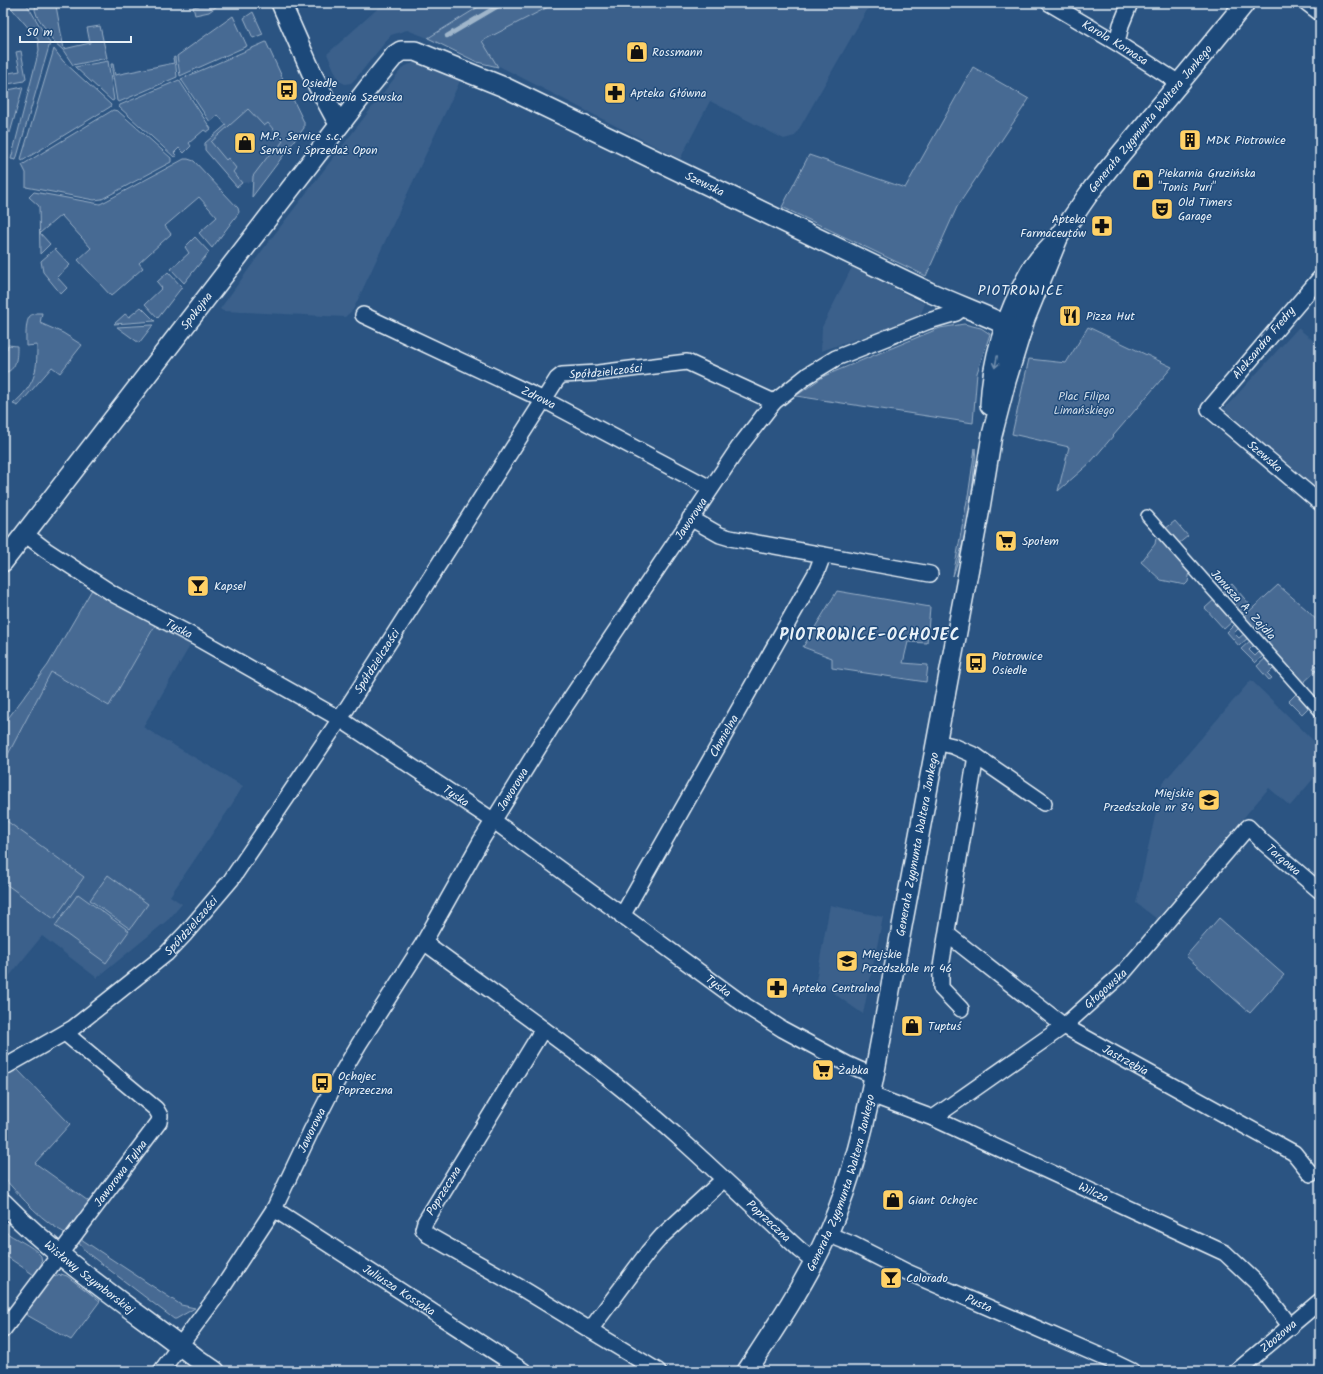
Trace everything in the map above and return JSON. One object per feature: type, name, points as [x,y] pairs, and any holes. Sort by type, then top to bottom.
[{"type":"street","points":[[281,3],[314,78],[340,124]]},
{"type":"street","name":"Karola Kornasa","points":[[1049,3],[1165,72],[1179,83]]},
{"type":"street","points":[[1116,43],[1121,25],[1130,3]]},
{"type":"street","name":"Generała Zygmunta Waltera Jankego","points":[[747,1371],[790,1304],[814,1261],[836,1213],[853,1166],[860,1140],[874,1076],[976,529],[992,434],[1006,381],[1014,328],[1030,306],[1045,273],[1058,238],[1093,188],[1245,3]]},
{"type":"street","points":[[1307,3],[1320,14]]},
{"type":"street","name":"Szewska","points":[[390,60],[395,54],[401,51],[415,50],[504,87],[768,215],[961,306],[1014,328]]},
{"type":"street","name":"Spokojna","points":[[3,562],[390,60]]},
{"type":"street","name":"Aleksandra Fredry","points":[[1209,409],[1320,278]]},
{"type":"street","name":"Jaworowa","points":[[161,1371],[219,1293],[274,1209],[333,1088],[359,1044],[424,942],[482,839],[552,726],[738,446],[774,402],[808,375],[836,358],[929,321],[956,313],[960,310],[961,306]]},
{"type":"street","name":"Zdrowa","points":[[363,315],[544,400],[710,488]]},
{"type":"street","name":"Spółdzielczości","points":[[3,1068],[65,1033],[166,954],[231,880],[340,719],[557,379],[562,375],[598,373],[687,362],[774,402]]},
{"type":"street","name":"Szewska","points":[[1209,409],[1320,503]]},
{"type":"street","name":"Janusza A. Zajdla","points":[[1147,516],[1320,711]]},
{"type":"street","points":[[690,518],[720,535],[930,574]]},
{"type":"street","name":"Tyska","points":[[25,534],[46,550],[114,594],[195,637],[340,719],[494,821],[760,1016],[847,1064],[874,1076]]},
{"type":"street","name":"Chmielna","points":[[622,916],[816,571],[823,555]]},
{"type":"street","name":"Generała Zygmunta Waltera Jankego","points":[[936,742],[953,746],[976,756],[1044,803]]},
{"type":"street","points":[[961,1009],[941,988],[941,967],[976,756]]},
{"type":"street","name":"Targowa","points":[[1248,827],[1264,843],[1320,891]]},
{"type":"street","name":"Głogowska","points":[[933,1118],[1064,1026],[1124,972],[1248,827]]},
{"type":"street","name":"Jastrzębia","points":[[947,934],[1064,1026],[1294,1153],[1311,1174]]},
{"type":"street","name":"Poprzeczna","points":[[424,942],[623,1090],[670,1130],[723,1180],[814,1261]]},
{"type":"street","name":"Poprzeczna","points":[[543,1030],[425,1222],[424,1229],[428,1235],[523,1289],[658,1371]]},
{"type":"street","name":"Jaworowa Tylna","points":[[3,1330],[159,1122],[160,1116],[156,1109],[65,1033]]},
{"type":"street","name":"Wilcza","points":[[870,1095],[933,1118],[1225,1253],[1258,1286],[1290,1327]]},
{"type":"street","points":[[590,1330],[648,1252],[662,1236],[723,1180]]},
{"type":"street","name":"Wisławy Szymborskiej","points":[[3,1203],[60,1255],[215,1371]]},
{"type":"street","name":"Juliusza Kossaka","points":[[274,1209],[524,1371]]},
{"type":"street","name":"Pusta","points":[[827,1234],[852,1244],[907,1272],[1132,1371]]},
{"type":"street","name":"Zbożowa","points":[[1238,1371],[1320,1301]]},
{"type":"shaded area","points":[[384,3],[485,3],[428,38],[407,30],[391,35],[351,83],[345,84],[339,81],[327,54]]},
{"type":"shaded area","points":[[544,3],[871,3],[795,136],[784,139],[710,101],[680,159],[458,45]]},
{"type":"shaded area","points":[[413,63],[421,63],[460,81],[353,310],[345,317],[223,311],[220,309],[264,248],[403,67]]},
{"type":"shaded area","name":"M.P. Service s.c. Serwis i Sprzedaż Opon","points":[[250,103],[283,141],[252,182],[242,183],[210,145],[209,140]]},
{"type":"shaded area","points":[[852,267],[925,304],[919,318],[821,351],[822,327]]},
{"type":"shaded area","points":[[1298,328],[1320,346],[1320,494],[1224,409]]},
{"type":"shaded area","points":[[160,618],[195,637],[143,727],[243,786],[170,896],[182,904],[169,919],[97,978],[42,936],[3,984],[3,764],[51,672],[109,706]]},
{"type":"shaded area","name":"Miejskie Przedszkole nr 84","points":[[1251,680],[1320,747],[1320,771],[1290,806],[1269,788],[1157,919],[1136,903],[1162,784]]},
{"type":"shaded area","name":"Miejskie Przedszkole nr 46","points":[[830,905],[883,917],[863,1014],[816,981]]},
{"type":"green space","points":[[7,3],[26,3],[50,43],[16,160],[11,159],[39,50],[38,39]]},
{"type":"green space","points":[[36,3],[52,3],[53,6],[56,6],[64,49],[90,43],[87,28],[100,26],[107,58],[73,65],[63,50],[54,42],[37,16],[35,10]]},
{"type":"green space","points":[[221,3],[209,12],[195,15],[193,7]]},
{"type":"green space","points":[[485,3],[556,3],[482,41],[498,67],[477,62],[428,38]]},
{"type":"green space","points":[[253,12],[263,34],[253,38],[244,18]]},
{"type":"green space","points":[[233,16],[247,46],[180,76],[177,56]]},
{"type":"green space","points":[[266,42],[283,79],[279,81],[284,92],[289,91],[304,122],[304,128],[252,197],[253,176],[272,151],[274,153],[283,141],[268,123],[264,126],[248,109],[211,142],[226,160],[228,158],[236,168],[233,172],[242,183],[237,187],[205,150],[205,143],[226,125],[218,115],[210,122],[181,79]]},
{"type":"green space","points":[[54,49],[63,61],[111,105],[22,161],[21,159]]},
{"type":"green space","points":[[21,51],[26,78],[24,81],[3,85],[3,74],[20,71],[16,52]]},
{"type":"green space","points":[[175,57],[177,77],[119,102],[117,101],[111,64],[113,64],[115,75],[174,63],[173,58]]},
{"type":"green space","points":[[108,61],[114,100],[112,101],[75,67]]},
{"type":"green space","points":[[973,67],[1029,99],[957,207],[926,276],[782,207],[809,155],[905,188]]},
{"type":"green space","points":[[179,80],[211,129],[207,132],[204,130],[189,143],[191,146],[184,153],[179,148],[174,153],[177,156],[174,157],[119,107],[120,105]]},
{"type":"green space","points":[[23,87],[10,133],[3,121],[3,91]]},
{"type":"green space","points":[[113,110],[118,111],[171,158],[171,162],[102,199],[94,200],[26,187],[26,173],[22,165]]},
{"type":"green space","points":[[184,159],[194,161],[238,208],[239,212],[212,248],[199,233],[217,217],[199,197],[165,226],[171,234],[139,263],[143,268],[111,296],[78,260],[91,248],[61,215],[40,233],[50,244],[40,254],[39,206],[29,197],[34,192],[100,204]]},
{"type":"green space","points":[[195,237],[209,252],[184,283],[171,269],[189,253],[185,247]]},
{"type":"green space","points":[[55,249],[70,265],[57,277],[67,288],[61,294],[43,272],[41,261]]},
{"type":"green space","points":[[168,272],[182,287],[158,318],[145,304],[162,288],[157,282]]},
{"type":"green space","points":[[141,307],[155,321],[114,324],[125,314],[129,317]]},
{"type":"green space","points":[[36,313],[42,313],[40,323],[63,333],[82,345],[60,373],[52,367],[18,406],[13,404],[30,384],[35,371],[37,345],[26,346],[26,335],[28,318]]},
{"type":"green space","points":[[964,324],[981,328],[990,334],[977,373],[973,423],[796,396],[824,376],[940,328]]},
{"type":"green space","points":[[152,325],[139,343],[117,327]]},
{"type":"green space","name":"Plac Filipa Limańskiego","points":[[1088,327],[1172,367],[1090,463],[1058,491],[1069,447],[1012,434],[1029,359],[1066,363]]},
{"type":"green space","points":[[8,345],[17,346],[16,359],[14,366],[8,372],[3,373],[3,349],[7,349]]},
{"type":"green space","points":[[975,448],[970,510],[961,550],[953,576],[969,490]]},
{"type":"green space","points":[[1175,521],[1188,536],[1178,544],[1165,529]]},
{"type":"green space","points":[[1159,535],[1190,571],[1188,582],[1185,585],[1161,580],[1141,562],[1155,544],[1156,538]]},
{"type":"green space","points":[[1232,584],[1250,605],[1241,614],[1222,593]]},
{"type":"green space","points":[[1278,585],[1307,610],[1320,624],[1320,661],[1313,668],[1316,671],[1302,684],[1243,617]]},
{"type":"green space","points":[[94,586],[157,622],[109,706],[51,672],[3,764],[3,725],[48,665]]},
{"type":"green space","points":[[837,591],[930,607],[927,643],[908,642],[903,663],[928,665],[926,682],[832,668],[832,658],[803,647]]},
{"type":"green space","points":[[1215,599],[1234,620],[1224,629],[1205,608]]},
{"type":"green space","points":[[1236,623],[1240,627],[1234,633],[1239,638],[1245,633],[1249,637],[1239,646],[1227,632]]},
{"type":"green space","points":[[1251,640],[1255,644],[1249,650],[1255,656],[1261,650],[1264,655],[1255,663],[1241,649]]},
{"type":"green space","points":[[1267,657],[1279,671],[1277,674],[1273,669],[1268,674],[1272,678],[1269,680],[1257,666]]},
{"type":"green space","points":[[1298,692],[1310,706],[1302,714],[1289,701]]},
{"type":"green space","points":[[4,819],[84,877],[54,919],[3,882]]},
{"type":"green space","points":[[108,875],[148,904],[130,929],[90,900]]},
{"type":"green space","points":[[78,894],[129,931],[106,963],[55,926]]},
{"type":"green space","points":[[1219,918],[1284,975],[1250,1013],[1186,956]]},
{"type":"green space","points":[[17,1069],[70,1124],[35,1163],[91,1203],[69,1235],[50,1224],[42,1217],[3,1177],[3,1076]]},
{"type":"green space","points":[[3,1230],[33,1248],[41,1256],[42,1263],[34,1275],[3,1254]]},
{"type":"green space","points":[[81,1239],[181,1305],[195,1308],[174,1319],[86,1252],[78,1242]]},
{"type":"green space","points":[[59,1274],[61,1276],[61,1274],[67,1276],[100,1301],[71,1340],[25,1314],[53,1275],[55,1277]]},
{"type":"waterway","points":[[447,36],[503,3]]},
{"type":"place","name":"Rossmann","points":[[637,52]]},
{"type":"place","name":"Osiedle Odrodzenia Szewska","points":[[287,90]]},
{"type":"place","name":"Apteka Główna","points":[[615,93]]},
{"type":"place","name":"MDK Piotrowice","points":[[1190,140]]},
{"type":"place","name":"M.P. Service s.c. Serwis i Sprzedaż Opon","points":[[245,143]]},
{"type":"place","name":"Piekarnia Gruzińska \"Tonis Puri\"","points":[[1143,180]]},
{"type":"place","name":"Old Timers Garage","points":[[1162,209]]},
{"type":"place","name":"Apteka Farmaceutów","points":[[1102,226]]},
{"type":"place","name":"Pizza Hut","points":[[1070,316]]},
{"type":"place","name":"Społem","points":[[1006,541]]},
{"type":"place","name":"Kapsel","points":[[198,586]]},
{"type":"place","name":"Piotrowice Osiedle","points":[[976,663]]},
{"type":"place","name":"Miejskie Przedszkole nr 84","points":[[1209,800]]},
{"type":"place","name":"Miejskie Przedszkole nr 46","points":[[847,961]]},
{"type":"place","name":"Apteka Centralna","points":[[777,988]]},
{"type":"place","name":"Tuptuś","points":[[912,1026]]},
{"type":"place","name":"Żabka","points":[[823,1070]]},
{"type":"place","name":"Ochojec Poprzeczna","points":[[322,1083]]},
{"type":"place","name":"Giant Ochojec","points":[[893,1200]]},
{"type":"place","name":"Colorado","points":[[891,1278]]},
{"type":"district","name":"PIOTROWICE","points":[[1021,291]]},
{"type":"district","name":"PIOTROWICE-OCHOJEC","points":[[870,635]]}]
